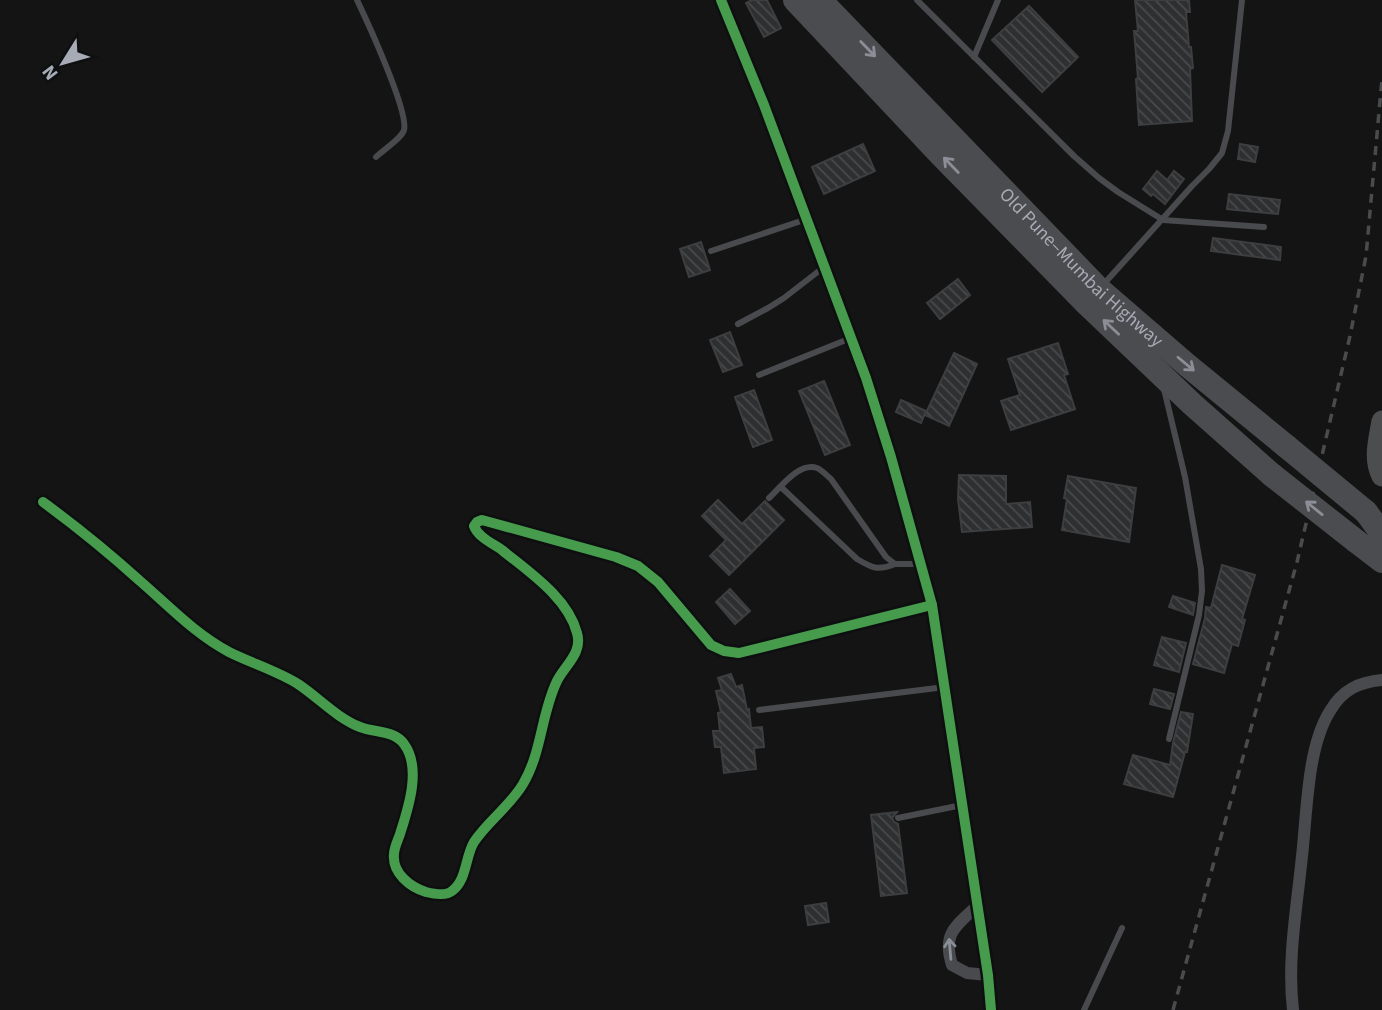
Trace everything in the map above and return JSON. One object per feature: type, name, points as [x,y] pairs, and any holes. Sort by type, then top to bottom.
[{"type":"highway","name":"Old Pune–Mumbai Highway","points":[[794,0],[940,154],[1093,296],[1187,365],[1286,446],[1374,519],[1382,534]]},
{"type":"highway","name":"Old Pune–Mumbai Highway","points":[[820,0],[1093,296],[1161,374],[1272,475],[1382,561]]},
{"type":"main road","points":[[1382,421],[1377,454],[1382,476]]},
{"type":"main road","points":[[1356,541],[1382,576]]},
{"type":"street","points":[[712,0],[728,16]]},
{"type":"street","points":[[721,0],[764,105],[866,378],[932,605],[991,1010]]},
{"type":"street","points":[[43,502],[100,546],[199,635],[296,683],[324,702],[345,721],[393,735],[404,744],[411,758],[413,777],[411,800],[394,854],[395,866],[401,877],[427,892],[446,894],[453,890],[461,881],[474,842],[517,794],[530,771],[549,702],[558,680],[576,653],[579,637],[574,622],[557,598],[479,534],[474,526],[477,522],[482,520],[541,535],[638,566],[658,582],[710,645],[724,651],[739,653],[932,605]]},
{"type":"street","points":[[1293,1010],[1290,990],[1292,954],[1311,768],[1319,734],[1329,712],[1342,695],[1354,686],[1382,680]]},
{"type":"street","points":[[977,906],[949,936],[948,952],[952,965],[967,973],[988,975]]},
{"type":"lane","points":[[357,0],[391,80],[403,121],[404,130],[399,137],[376,157]]},
{"type":"lane","points":[[917,0],[1074,156],[1118,192],[1163,220],[1264,227]]},
{"type":"lane","points":[[974,57],[998,0]]},
{"type":"lane","points":[[1093,296],[1222,153],[1228,131],[1242,0]]},
{"type":"lane","points":[[711,251],[807,219]]},
{"type":"lane","points":[[738,324],[768,308],[824,267]]},
{"type":"lane","points":[[759,376],[851,338]]},
{"type":"lane","points":[[1161,374],[1185,477],[1201,569],[1202,591],[1199,615],[1169,739]]},
{"type":"lane","points":[[769,498],[804,468],[822,470],[886,557],[895,564]]},
{"type":"lane","points":[[781,487],[857,559],[869,566],[885,568],[895,564],[921,564]]},
{"type":"lane","points":[[759,710],[945,688]]},
{"type":"lane","points":[[898,818],[962,805]]},
{"type":"lane","points":[[1084,1010],[1122,928]]},
{"type":"building","points":[[752,0],[767,0],[781,28],[764,37],[746,3]]},
{"type":"building","points":[[1135,0],[1189,0],[1190,12],[1186,12],[1193,68],[1190,69],[1192,121],[1139,125]]},
{"type":"building","points":[[1029,6],[1078,57],[1042,92],[992,40]]},
{"type":"building","points":[[863,144],[875,171],[824,194],[812,167]]},
{"type":"building","points":[[1240,144],[1258,147],[1255,162],[1238,159]]},
{"type":"building","points":[[1157,171],[1167,180],[1174,171],[1184,179],[1165,204],[1143,189]]},
{"type":"building","points":[[1229,194],[1280,200],[1278,214],[1227,209]]},
{"type":"building","points":[[1213,238],[1281,247],[1280,260],[1211,251]]},
{"type":"building","points":[[701,242],[710,270],[689,277],[680,249]]},
{"type":"building","points":[[958,279],[970,295],[940,319],[927,303]]},
{"type":"building","points":[[730,332],[742,365],[723,372],[710,340]]},
{"type":"building","points":[[1058,343],[1068,374],[1064,375],[1075,409],[1011,430],[1001,401],[1020,395],[1008,359]]},
{"type":"building","points":[[954,353],[977,364],[949,426],[925,415]]},
{"type":"building","points":[[824,381],[850,445],[825,455],[799,391]]},
{"type":"building","points":[[754,390],[772,440],[753,447],[735,397]]},
{"type":"building","points":[[901,400],[926,411],[921,423],[896,412]]},
{"type":"building","points":[[959,475],[1006,476],[1006,504],[1030,502],[1032,527],[962,532],[958,499]]},
{"type":"building","points":[[1068,476],[1136,488],[1129,542],[1062,530]]},
{"type":"building","points":[[718,500],[742,524],[765,501],[784,520],[729,575],[710,556],[726,540],[702,516]]},
{"type":"building","points":[[1222,565],[1255,575],[1242,619],[1245,620],[1238,646],[1232,644],[1224,673],[1193,664],[1206,607],[1211,608]]},
{"type":"building","points":[[730,589],[750,611],[735,624],[716,602]]},
{"type":"building","points":[[1173,596],[1195,603],[1193,615],[1169,607]]},
{"type":"building","points":[[1162,637],[1186,643],[1179,672],[1154,665]]},
{"type":"building","points":[[731,674],[736,687],[742,685],[751,728],[762,727],[764,747],[754,748],[756,769],[724,773],[721,747],[715,747],[713,731],[720,731],[718,713],[721,712],[716,691],[722,690],[718,678]]},
{"type":"building","points":[[1154,689],[1174,694],[1170,709],[1150,704]]},
{"type":"building","points":[[1181,712],[1193,714],[1187,752],[1173,797],[1124,784],[1133,755],[1170,765]]},
{"type":"building","points":[[897,812],[892,818],[898,824],[907,893],[881,896],[871,815]]},
{"type":"building","points":[[826,903],[829,922],[808,925],[805,906]]},
{"type":"railway","points":[[1173,1010],[1297,562],[1350,336],[1366,256],[1382,79]]},
{"type":"cycle path","points":[[721,0],[764,105],[866,378],[932,605],[991,1010]]},
{"type":"cycle path","points":[[43,502],[93,540],[183,619],[217,645],[298,684],[352,723],[400,739],[409,754],[413,776],[410,801],[395,849],[394,861],[399,873],[408,883],[420,890],[436,894],[449,893],[457,886],[474,842],[523,784],[534,759],[557,681],[578,647],[577,633],[565,608],[524,567],[482,537],[474,526],[477,522],[482,520],[616,557],[638,566],[658,582],[711,645],[724,651],[739,653],[932,605]]}]
